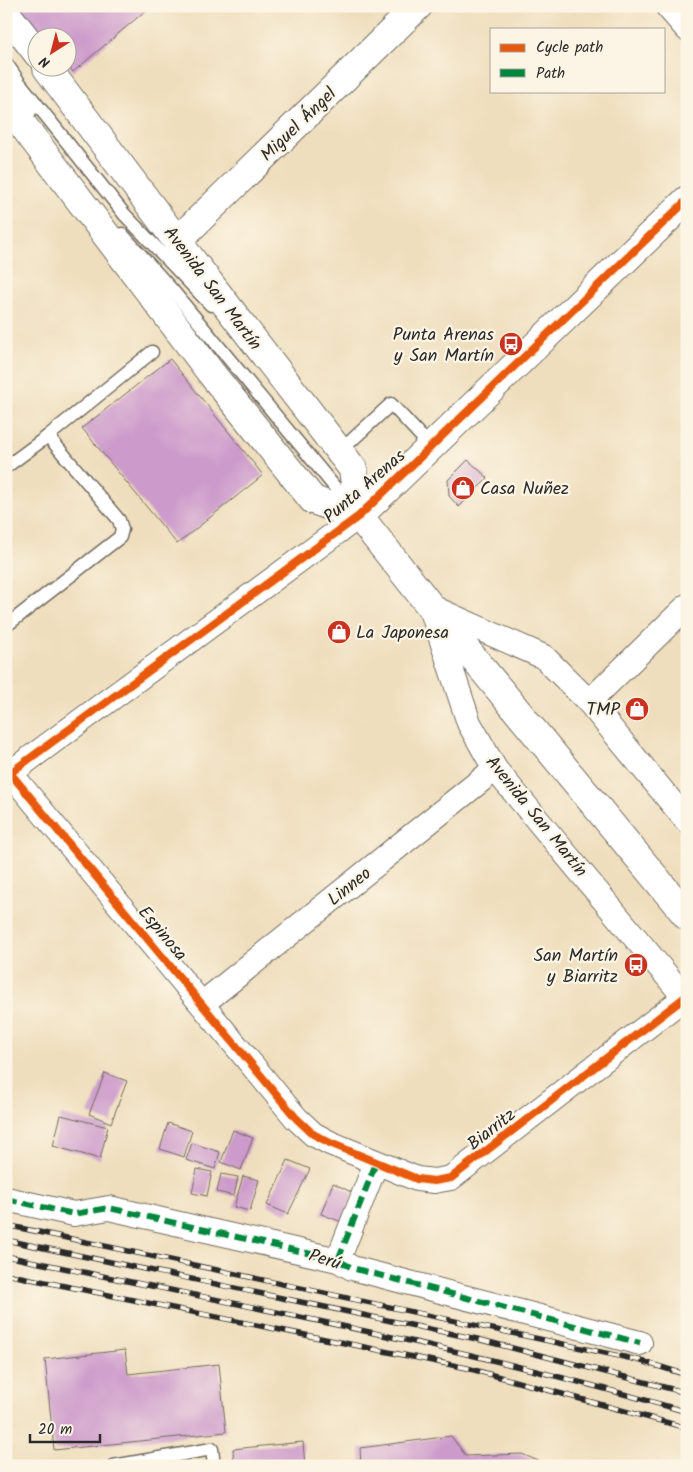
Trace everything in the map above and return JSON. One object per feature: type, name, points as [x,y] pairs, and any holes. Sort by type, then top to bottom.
[{"type":"main road","name":"Miguel Ángel","points":[[177,242],[418,6]]},
{"type":"main road","points":[[6,13],[28,41]]},
{"type":"main road","name":"Avenida San Martín","points":[[54,78],[177,242],[353,469],[359,516],[431,607],[687,916]]},
{"type":"main road","points":[[6,103],[211,373],[312,500],[359,516]]},
{"type":"main road","name":"Punta Arenas","points":[[359,516],[687,200]]},
{"type":"street","points":[[667,6],[687,29]]},
{"type":"street","name":"Punta Arenas","points":[[8,772],[359,516]]},
{"type":"street","points":[[589,702],[687,606]]},
{"type":"street","name":"Avenida San Martín","points":[[431,607],[544,657],[589,702],[687,821]]},
{"type":"street","name":"Avenida San Martín","points":[[431,607],[469,723],[495,769],[686,999]]},
{"type":"street","name":"Linneo","points":[[202,1003],[495,769]]},
{"type":"street","name":"Espinosa","points":[[8,772],[296,1118]]},
{"type":"street","name":"Biarritz","points":[[296,1118],[313,1134],[330,1143],[416,1179],[434,1181],[451,1178],[686,999]]},
{"type":"street","points":[[338,1260],[376,1162]]},
{"type":"street","name":"Perú","points":[[6,1199],[74,1214],[109,1208],[338,1260],[352,1268],[640,1343]]},
{"type":"lane","points":[[6,63],[125,215],[293,393]]},
{"type":"lane","points":[[6,80],[77,175]]},
{"type":"lane","points":[[112,222],[124,238],[173,291],[359,516]]},
{"type":"lane","points":[[173,291],[211,373]]},
{"type":"lane","points":[[6,467],[48,436],[152,352]]},
{"type":"lane","points":[[339,452],[391,404],[431,448]]},
{"type":"lane","points":[[11,622],[120,537],[122,529],[119,520],[48,436]]},
{"type":"lane","points":[[112,1466],[212,1449],[214,1466]]},
{"type":"building","points":[[18,6],[151,6],[78,68],[78,28],[35,28]]},
{"type":"building","points":[[170,359],[263,475],[177,544],[82,428]]},
{"type":"building","name":"Casa Nuñez","points":[[468,460],[488,478],[459,507],[449,496],[448,480]]},
{"type":"building","points":[[105,1073],[127,1081],[111,1123],[89,1114]]},
{"type":"building","points":[[61,1115],[108,1127],[100,1159],[53,1146]]},
{"type":"building","points":[[168,1123],[192,1131],[184,1157],[160,1149]]},
{"type":"building","points":[[233,1130],[253,1138],[241,1170],[221,1162]]},
{"type":"building","points":[[192,1143],[220,1152],[215,1169],[186,1160]]},
{"type":"building","points":[[288,1160],[310,1169],[288,1214],[267,1205]]},
{"type":"building","points":[[197,1169],[212,1172],[207,1196],[192,1193]]},
{"type":"building","points":[[221,1174],[238,1177],[234,1196],[217,1192]]},
{"type":"building","points":[[243,1176],[259,1180],[250,1211],[234,1207]]},
{"type":"building","points":[[333,1183],[353,1193],[342,1222],[321,1214]]},
{"type":"building","points":[[125,1350],[128,1374],[219,1364],[226,1432],[54,1450],[45,1359]]},
{"type":"building","points":[[6,1352],[8,1352],[10,1397],[6,1397]]},
{"type":"building","points":[[451,1436],[466,1456],[522,1454],[550,1466],[361,1466],[360,1448]]},
{"type":"building","points":[[303,1442],[305,1466],[234,1466],[233,1449]]},
{"type":"railway","points":[[6,1225],[638,1360],[687,1375]]},
{"type":"railway","points":[[6,1240],[477,1339],[687,1393]]},
{"type":"railway","points":[[6,1256],[433,1346],[603,1388],[687,1412]]},
{"type":"railway","points":[[6,1274],[467,1368],[687,1428]]},
{"type":"marked path","points":[[338,1260],[376,1163]]},
{"type":"marked path","points":[[6,1199],[74,1214],[109,1208],[338,1260],[352,1268],[640,1343]]},
{"type":"cycle path","points":[[6,776],[359,516],[687,200]]},
{"type":"cycle path","points":[[6,768],[296,1118],[313,1134],[330,1143],[417,1179],[434,1181],[451,1178],[684,998]]},
{"type":"place","name":"Punta Arenas y San Martín","points":[[511,344]]},
{"type":"place","name":"Casa Nuñez","points":[[463,488]]},
{"type":"place","name":"La Japonesa","points":[[339,632]]},
{"type":"place","name":"TMP","points":[[637,709]]},
{"type":"place","name":"San Martín y Biarritz","points":[[636,965]]}]
